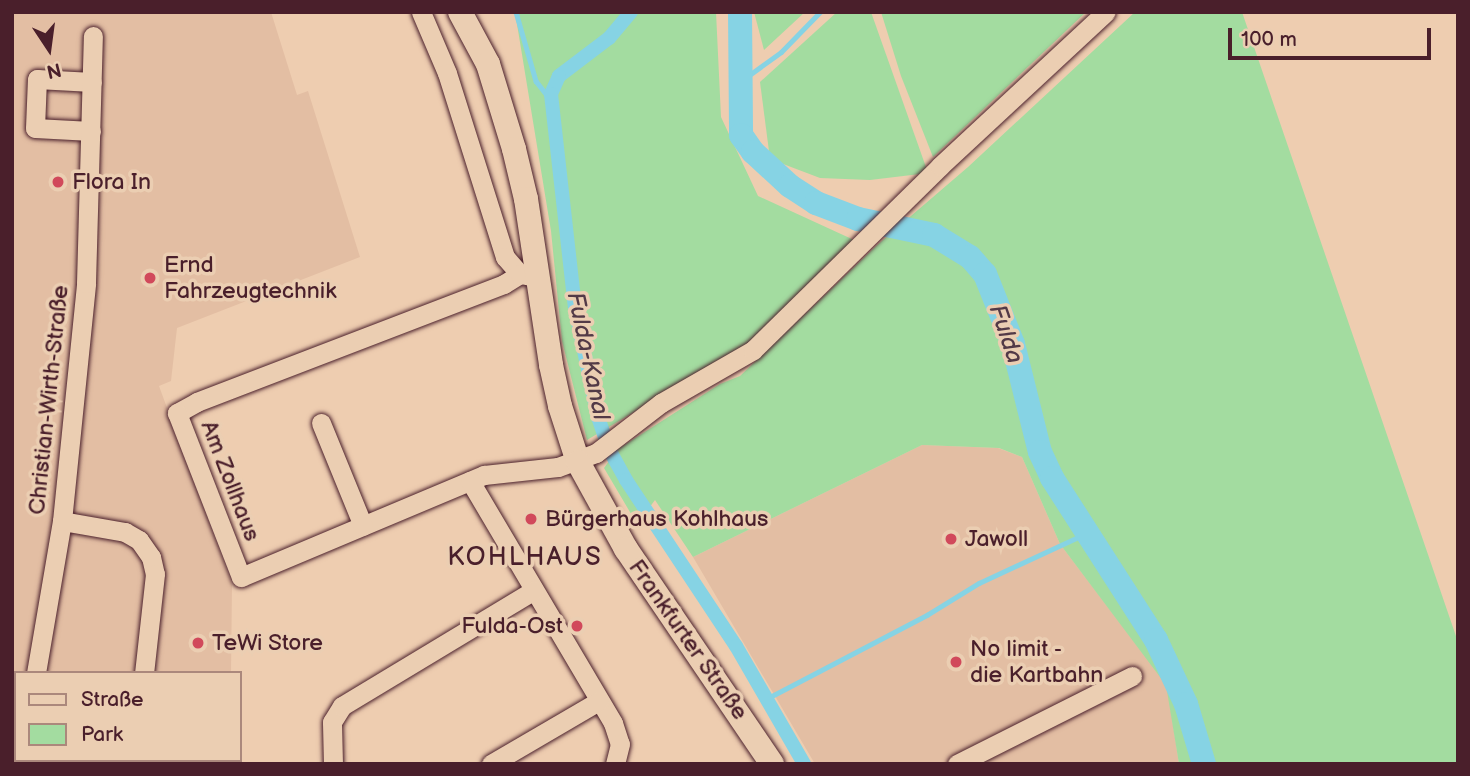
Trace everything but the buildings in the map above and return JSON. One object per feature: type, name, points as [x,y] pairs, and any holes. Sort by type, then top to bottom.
[{"type":"main road","name":"Frankfurter Straße","points":[[460,12],[480,46],[499,94],[526,199],[528,275],[560,406],[587,457],[626,549],[772,764]]},
{"type":"street","name":"Frankfurter Straße","points":[[421,12],[447,73],[505,257],[528,275]]},
{"type":"street","points":[[587,457],[662,403],[753,350],[913,193],[1106,12]]},
{"type":"street","name":"Christian-Wirth-Straße","points":[[36,671],[62,521],[86,283],[93,36]]},
{"type":"street","points":[[91,131],[35,128],[37,79],[92,82]]},
{"type":"street","name":"Am Zollhaus","points":[[528,275],[197,402],[177,413],[241,577],[484,475],[539,471],[587,457]]},
{"type":"street","points":[[321,423],[363,526]]},
{"type":"street","points":[[470,481],[616,729],[620,744],[615,764]]},
{"type":"street","points":[[62,521],[125,532],[139,540],[151,557],[155,574],[144,671]]},
{"type":"street","points":[[333,764],[332,722],[342,706],[534,590]]},
{"type":"street","points":[[957,764],[1132,676]]},
{"type":"street","points":[[491,764],[599,701]]},
{"type":"shaded area","points":[[12,12],[271,12],[297,95],[308,91],[360,257],[177,328],[171,381],[159,386],[232,585],[231,671],[14,671],[14,762],[231,764],[12,764]]},
{"type":"shaded area","points":[[922,445],[998,448],[1022,457],[1060,544],[1167,685],[1179,764],[815,764],[693,557]]},
{"type":"green space","points":[[515,12],[716,12],[721,117],[758,196],[854,240],[750,343],[587,440],[562,341],[551,231]]},
{"type":"green space","points":[[754,12],[805,12],[764,50]]},
{"type":"green space","points":[[837,12],[871,12],[927,170],[920,174],[870,180],[820,178],[770,159],[760,82]]},
{"type":"green space","points":[[881,12],[1086,12],[933,157],[901,76]]},
{"type":"green space","points":[[1135,12],[1242,12],[1458,642],[1458,764],[1179,764],[1166,685],[1060,544],[1022,457],[999,448],[922,445],[693,557],[655,500],[637,524],[604,468],[618,449],[720,384],[740,376],[876,246],[968,167]]},
{"type":"waterway","points":[[516,12],[536,81],[551,100]]},
{"type":"waterway","name":"Fulda-Kanal","points":[[631,12],[609,38],[559,76],[551,94],[575,308],[598,417],[610,451],[626,480],[736,646],[804,764]]},
{"type":"waterway","name":"Fulda","points":[[740,12],[741,135],[753,152],[790,186],[816,203],[858,219],[934,235],[970,257],[985,274],[1013,344],[1040,452],[1052,478],[1156,640],[1186,704],[1204,764]]},
{"type":"waterway","points":[[741,81],[781,52],[820,12]]},
{"type":"waterway","points":[[766,699],[927,615],[979,583],[1087,533]]},
{"type":"place","name":"Flora In","points":[[58,182]]},
{"type":"place","name":"Ernd Fahrzeugtechnik","points":[[150,278]]},
{"type":"place","name":"Bürgerhaus Kohlhaus","points":[[531,519]]},
{"type":"place","name":"Jawoll","points":[[951,539]]},
{"type":"place","name":"Fulda-Ost","points":[[577,626]]},
{"type":"place","name":"TeWi Store","points":[[198,643]]},
{"type":"place","name":"No limit - die Kartbahn","points":[[956,662]]},
{"type":"district","name":"KOHLHAUS","points":[[525,558]]}]
